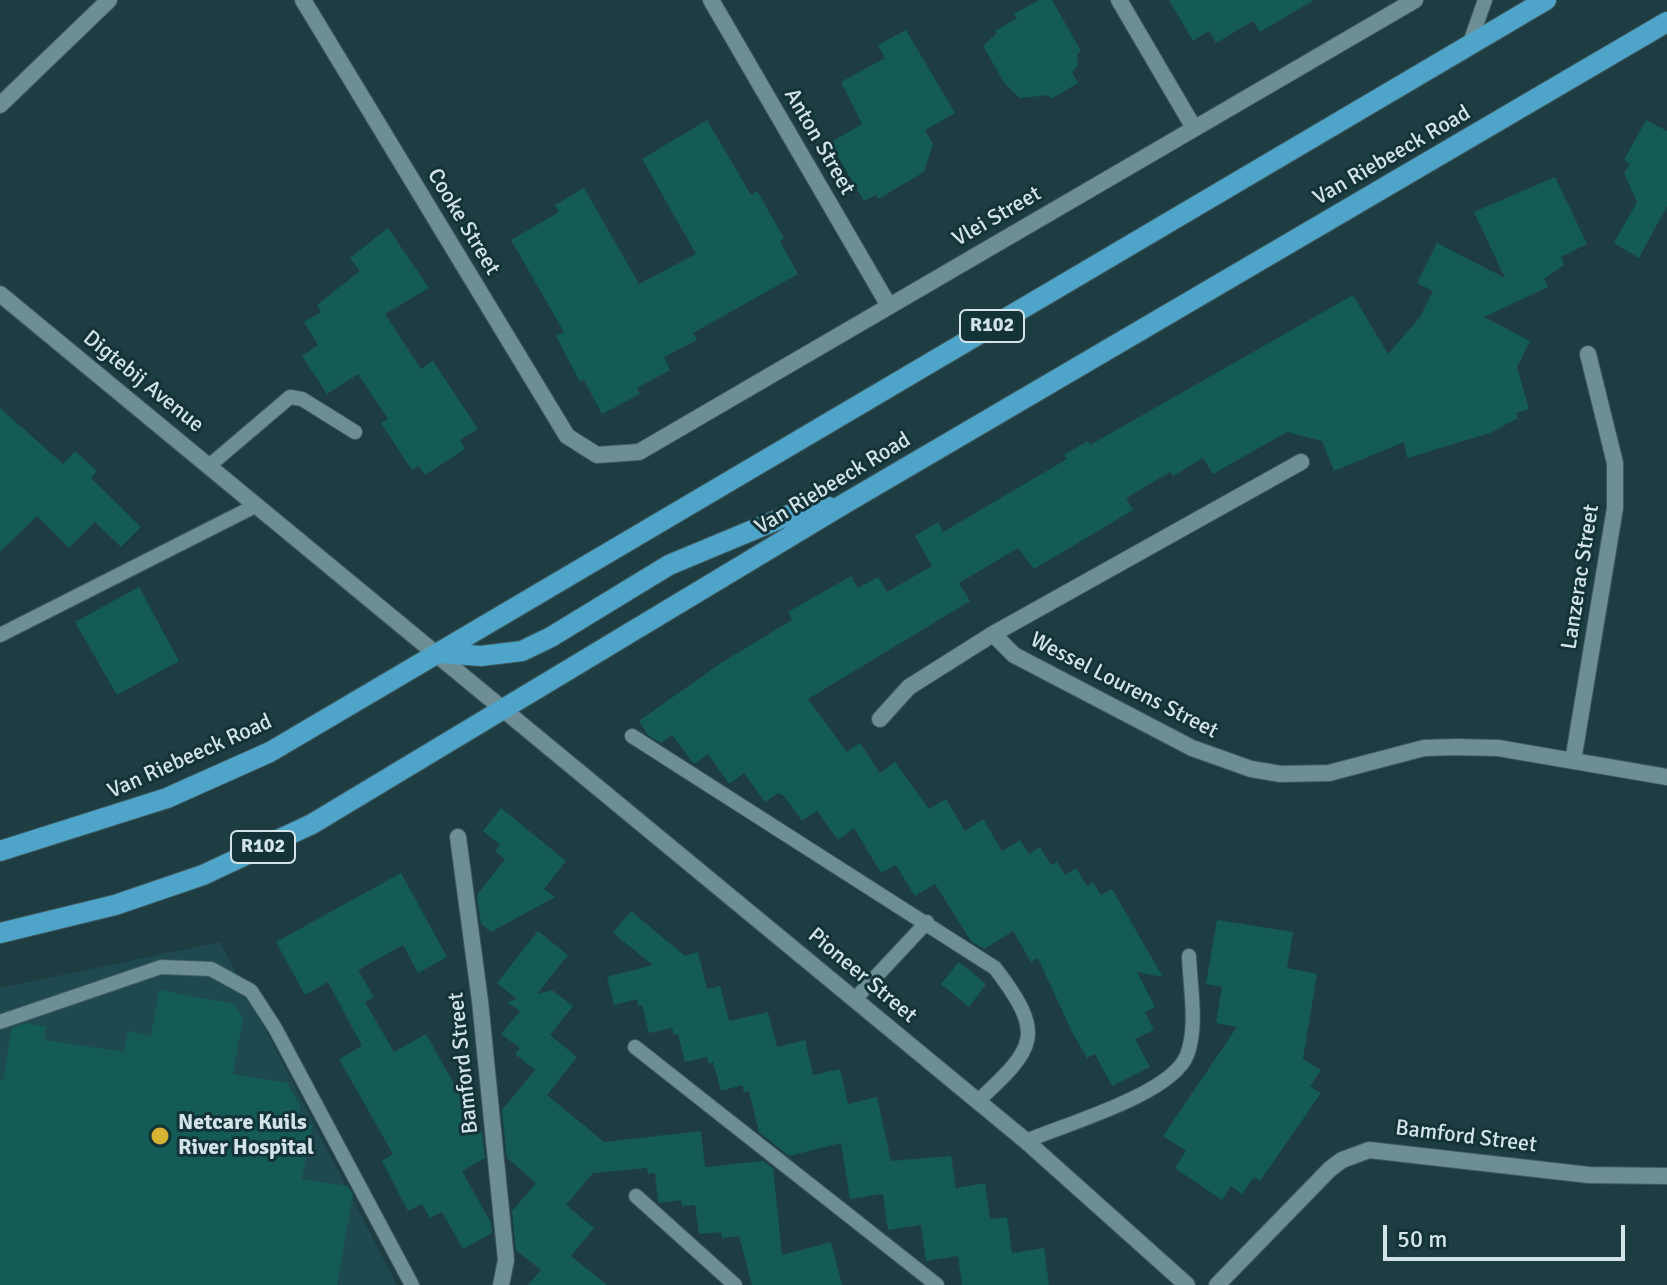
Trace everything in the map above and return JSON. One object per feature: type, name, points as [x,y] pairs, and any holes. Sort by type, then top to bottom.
[{"type":"main road","name":"Van Riebeeck Road","points":[[0,851],[113,818],[270,752],[1546,0]]},
{"type":"main road","name":"Van Riebeeck Road","points":[[0,933],[115,905],[203,875],[312,824],[844,504],[1667,22]]},
{"type":"main road","points":[[438,653],[481,656],[522,651],[669,565],[789,515],[844,504]]},
{"type":"street","points":[[0,105],[109,0]]},
{"type":"street","name":"Cooke Street","points":[[303,0],[567,436],[597,455]]},
{"type":"street","name":"Anton Street","points":[[711,0],[889,306]]},
{"type":"street","points":[[1119,0],[1194,128]]},
{"type":"street","name":"Vlei Street","points":[[597,455],[639,452],[1415,0]]},
{"type":"street","name":"Digtebij Avenue","points":[[0,294],[438,653]]},
{"type":"street","name":"Lanzerac Street","points":[[1573,761],[1615,508],[1615,463],[1588,354]]},
{"type":"street","name":"Wessel Lourens Street","points":[[880,719],[909,687],[993,634],[1301,462]]},
{"type":"street","name":"Wessel Lourens Street","points":[[993,634],[1014,655],[1027,662],[1192,748],[1251,769],[1281,774],[1329,773],[1424,748],[1456,747],[1498,748],[1667,777]]},
{"type":"street","name":"Pioneer Street","points":[[438,653],[1026,1141],[1187,1285]]},
{"type":"street","name":"Bamford Street","points":[[458,837],[480,1001],[506,1260],[501,1285]]},
{"type":"street","name":"Bamford Street","points":[[1217,1285],[1330,1169],[1342,1160],[1369,1150],[1589,1175],[1667,1176]]},
{"type":"lane","points":[[1468,48],[1485,0]]},
{"type":"lane","points":[[210,465],[290,397],[302,399],[355,432]]},
{"type":"lane","points":[[0,635],[257,505]]},
{"type":"lane","points":[[632,736],[995,968],[1018,999],[1029,1024],[1026,1049],[1013,1068],[978,1101]]},
{"type":"lane","points":[[855,999],[927,922]]},
{"type":"lane","points":[[1026,1141],[1156,1089],[1178,1071],[1191,1040],[1189,956]]},
{"type":"lane","points":[[0,1022],[161,967],[211,969],[251,991],[275,1028],[412,1285]]},
{"type":"lane","points":[[635,1047],[937,1285]]},
{"type":"lane","points":[[636,1196],[735,1285]]},
{"type":"shaded area","name":"Netcare Kuils River Hospital","points":[[220,942],[397,1285],[0,1285],[0,988]]},
{"type":"building","points":[[1039,0],[1052,0],[1081,51],[1077,54],[1078,65],[1072,72],[1078,83],[1051,99],[1049,95],[1020,98],[1005,84],[983,46],[997,33],[995,31],[1017,18],[1014,14]]},
{"type":"building","points":[[1169,0],[1314,0],[1260,32],[1253,21],[1216,43],[1209,31],[1193,41]]},
{"type":"building","points":[[906,30],[955,113],[925,130],[933,144],[924,172],[878,199],[876,195],[864,201],[830,143],[862,124],[841,82],[885,58],[878,45]]},
{"type":"building","points":[[707,120],[751,195],[757,191],[784,238],[780,241],[798,274],[693,333],[697,340],[664,357],[670,370],[637,388],[640,394],[602,414],[584,380],[580,382],[556,336],[564,332],[511,240],[559,212],[555,205],[584,188],[639,284],[696,254],[642,159]]},
{"type":"building","points":[[1646,120],[1667,131],[1667,206],[1639,258],[1614,243],[1637,202],[1624,173],[1630,164],[1624,160]]},
{"type":"building","points":[[1555,177],[1587,244],[1561,257],[1564,265],[1544,279],[1548,287],[1484,317],[1530,341],[1517,367],[1529,409],[1516,413],[1518,418],[1490,433],[1407,458],[1404,442],[1334,471],[1322,441],[1287,432],[1213,474],[1203,458],[1173,476],[1170,472],[1126,498],[1133,510],[1034,569],[1018,548],[959,583],[970,601],[808,699],[847,752],[860,743],[880,773],[895,762],[929,809],[946,799],[965,831],[983,819],[1002,851],[1020,840],[1029,854],[1040,847],[1051,865],[1057,862],[1065,875],[1076,868],[1087,886],[1093,882],[1101,895],[1112,889],[1163,977],[1137,972],[1155,1007],[1145,1012],[1154,1030],[1135,1039],[1150,1067],[1112,1086],[1095,1054],[1087,1058],[1038,958],[1031,962],[1013,931],[984,949],[971,941],[935,884],[915,896],[896,865],[881,873],[854,828],[838,840],[817,811],[802,821],[784,796],[778,793],[765,802],[744,773],[729,784],[708,754],[694,764],[672,735],[661,743],[648,735],[639,721],[721,663],[792,620],[788,612],[851,576],[858,588],[878,577],[887,592],[932,566],[915,536],[938,522],[943,532],[1067,459],[1064,455],[1088,441],[1090,445],[1353,295],[1388,354],[1420,317],[1433,291],[1417,283],[1437,243],[1505,278],[1474,212]]},
{"type":"building","points":[[388,228],[429,288],[385,314],[421,369],[433,361],[478,429],[460,440],[465,449],[425,475],[419,466],[412,470],[381,423],[388,419],[358,374],[327,394],[302,356],[318,345],[304,322],[321,312],[317,305],[360,271],[350,258]]},
{"type":"building","points":[[0,408],[63,464],[75,451],[97,471],[91,478],[141,527],[121,547],[95,522],[69,548],[37,516],[0,552]]},
{"type":"building","points":[[139,587],[179,661],[117,695],[75,622]]},
{"type":"building","points":[[501,808],[566,861],[544,889],[555,897],[491,932],[481,924],[477,895],[505,859],[495,851],[500,845],[483,831]]},
{"type":"building","points":[[401,873],[447,957],[418,973],[403,945],[358,970],[374,997],[365,1002],[394,1052],[426,1034],[482,1134],[485,1158],[462,1171],[491,1223],[492,1233],[463,1249],[442,1212],[430,1218],[422,1204],[408,1211],[382,1161],[393,1154],[339,1059],[362,1046],[328,982],[305,995],[276,942]]},
{"type":"building","points":[[631,911],[685,956],[698,952],[707,989],[720,986],[729,1021],[768,1012],[777,1047],[805,1040],[813,1075],[840,1069],[848,1104],[877,1097],[891,1161],[951,1156],[956,1188],[985,1183],[990,1219],[1007,1217],[1012,1253],[1044,1248],[1049,1285],[962,1285],[958,1256],[926,1261],[921,1225],[888,1230],[883,1194],[850,1199],[841,1143],[789,1156],[759,1132],[749,1091],[744,1092],[742,1085],[721,1091],[713,1062],[709,1064],[707,1057],[685,1062],[678,1034],[674,1035],[672,1028],[649,1033],[642,1005],[638,1006],[637,999],[614,1005],[607,977],[653,965],[613,933]]},
{"type":"building","points":[[1217,920],[1293,932],[1287,968],[1317,974],[1303,1059],[1321,1070],[1310,1086],[1321,1093],[1260,1181],[1254,1177],[1242,1194],[1231,1186],[1222,1200],[1175,1168],[1186,1151],[1163,1136],[1237,1027],[1216,1023],[1222,987],[1206,984]]},
{"type":"building","points":[[538,931],[568,955],[537,994],[552,990],[573,1006],[550,1035],[577,1057],[547,1095],[604,1142],[701,1131],[705,1167],[763,1161],[773,1168],[782,1255],[831,1242],[842,1285],[752,1285],[739,1236],[722,1238],[721,1232],[699,1234],[695,1205],[682,1206],[681,1200],[658,1203],[655,1173],[648,1174],[647,1168],[593,1173],[566,1205],[594,1228],[571,1256],[607,1285],[528,1285],[541,1270],[516,1250],[512,1211],[536,1183],[507,1158],[502,1110],[535,1070],[515,1054],[520,1048],[501,1034],[520,1011],[507,1002],[517,999],[497,983]]},
{"type":"building","points":[[959,962],[986,984],[969,1007],[941,984]]},
{"type":"building","name":"Netcare Kuils River Hospital","points":[[159,990],[234,1004],[243,1017],[233,1074],[287,1083],[300,1106],[297,1123],[312,1125],[302,1179],[348,1186],[353,1195],[337,1285],[0,1285],[0,1080],[3,1080],[12,1028],[27,1023],[46,1027],[44,1040],[124,1052],[128,1031],[151,1036]]},
{"type":"place","name":"Netcare Kuils River Hospital","points":[[160,1136]]}]
